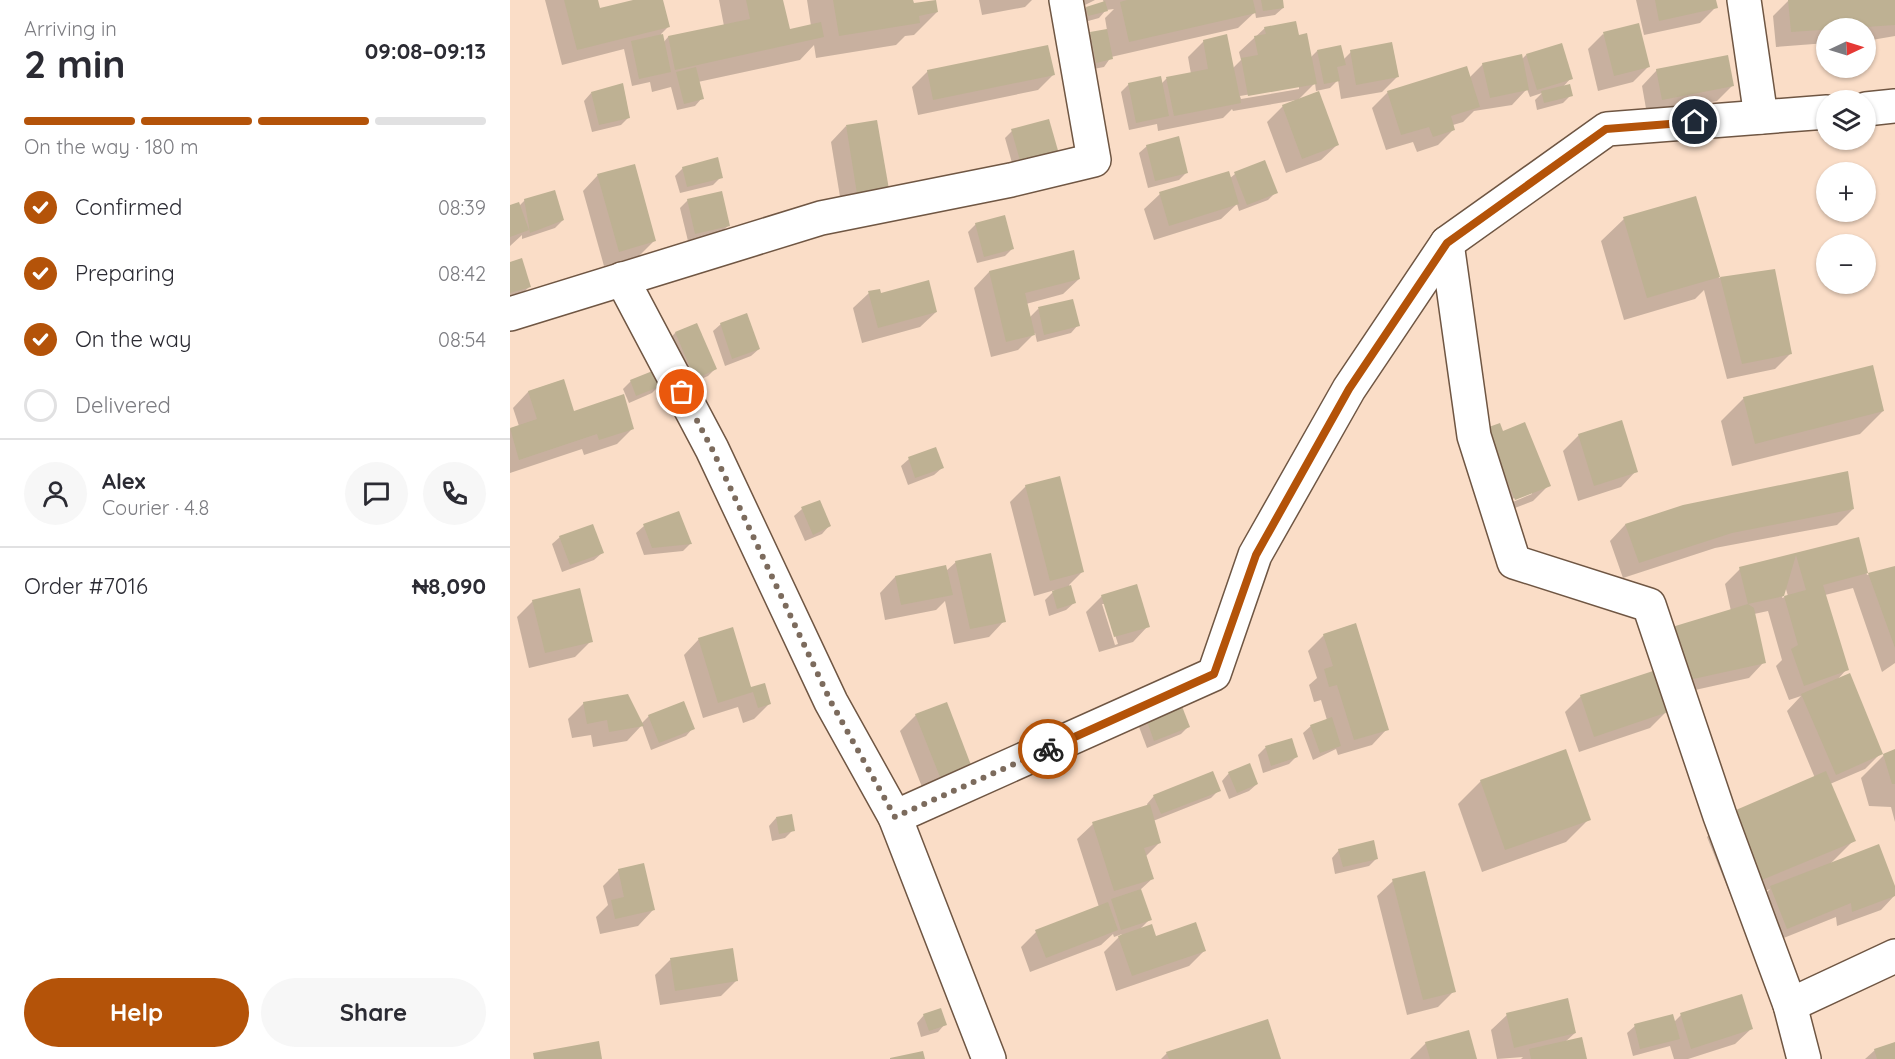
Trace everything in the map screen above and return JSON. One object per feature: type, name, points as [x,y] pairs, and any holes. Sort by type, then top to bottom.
[{"type":"street","points":[[510,314],[821,218],[1011,180],[1094,160],[1066,0]]},
{"type":"street","points":[[1744,0],[1761,117]]},
{"type":"street","points":[[1876,108],[1895,106]]},
{"type":"street","points":[[895,817],[1214,674],[1256,555],[1349,389],[1447,243],[1606,129],[1816,113]]},
{"type":"street","points":[[1447,243],[1474,436],[1514,562],[1649,605],[1720,816],[1790,1005],[1804,1059]]},
{"type":"street","points":[[621,279],[712,449],[831,702],[895,817],[989,1059]]},
{"type":"street","points":[[1790,1005],[1895,956]]},
{"type":"building","points":[[564,0],[598,0],[600,8],[633,0],[663,0],[670,27],[577,50]]},
{"type":"building","points":[[746,0],[783,0],[790,29],[821,22],[824,37],[675,70],[668,36],[750,19]]},
{"type":"building","points":[[833,0],[913,0],[914,3],[936,0],[938,12],[919,16],[920,23],[839,36]]},
{"type":"building","points":[[1127,0],[1253,0],[1256,13],[1129,42],[1120,2]]},
{"type":"building","points":[[1261,0],[1283,0],[1284,8],[1263,11]]},
{"type":"building","points":[[1655,0],[1716,0],[1718,8],[1659,21]]},
{"type":"building","points":[[1788,0],[1895,0],[1895,25],[1876,26],[1876,18],[1816,18],[1816,30],[1791,32]]},
{"type":"building","points":[[1105,1],[1108,11],[1088,16],[1086,7]]},
{"type":"building","points":[[1296,21],[1299,35],[1307,33],[1317,84],[1248,96],[1241,58],[1258,55],[1254,36],[1266,34],[1264,27]]},
{"type":"building","points":[[1639,23],[1650,67],[1614,76],[1603,32]]},
{"type":"building","points":[[1107,29],[1113,59],[1096,63],[1090,32]]},
{"type":"building","points":[[663,34],[671,72],[639,79],[631,41]]},
{"type":"building","points":[[1227,34],[1241,103],[1174,116],[1166,77],[1208,69],[1203,40]]},
{"type":"building","points":[[1392,42],[1399,77],[1356,85],[1350,50]]},
{"type":"building","points":[[1562,43],[1573,79],[1537,90],[1526,54]]},
{"type":"building","points":[[1048,45],[1055,75],[933,100],[927,70]]},
{"type":"building","points":[[1341,45],[1346,65],[1337,67],[1340,81],[1324,84],[1317,50]]},
{"type":"building","points":[[1522,54],[1529,90],[1490,98],[1482,63]]},
{"type":"building","points":[[1728,55],[1734,86],[1662,100],[1656,69]]},
{"type":"building","points":[[1467,66],[1480,107],[1451,116],[1455,130],[1433,137],[1429,127],[1401,135],[1387,91]]},
{"type":"building","points":[[696,67],[704,99],[684,104],[676,72]]},
{"type":"building","points":[[1161,76],[1169,116],[1136,123],[1128,83]]},
{"type":"building","points":[[623,83],[630,118],[599,125],[591,92]]},
{"type":"building","points":[[1570,84],[1573,96],[1544,103],[1541,91]]},
{"type":"building","points":[[1319,91],[1339,145],[1302,159],[1282,105]]},
{"type":"building","points":[[1049,119],[1059,154],[1021,164],[1011,129]]},
{"type":"building","points":[[877,120],[890,195],[858,200],[846,125]]},
{"type":"building","points":[[1179,136],[1188,173],[1155,181],[1146,145]]},
{"type":"building","points":[[718,157],[723,178],[687,187],[682,167]]},
{"type":"building","points":[[1265,160],[1278,193],[1247,205],[1234,172]]},
{"type":"building","points":[[635,164],[656,241],[619,252],[597,174]]},
{"type":"building","points":[[1229,171],[1239,204],[1169,226],[1159,192]]},
{"type":"building","points":[[555,190],[564,220],[530,233],[524,199]]},
{"type":"building","points":[[722,191],[730,226],[695,234],[687,199]]},
{"type":"building","points":[[1696,196],[1720,277],[1647,298],[1623,217]]},
{"type":"building","points":[[519,202],[529,230],[510,237],[510,205]]},
{"type":"building","points":[[1005,215],[1014,249],[984,257],[975,223]]},
{"type":"building","points":[[1074,250],[1080,279],[1025,293],[1035,335],[1006,342],[989,271]]},
{"type":"building","points":[[522,258],[531,287],[510,293],[510,262]]},
{"type":"building","points":[[1775,269],[1792,354],[1742,364],[1720,277]]},
{"type":"building","points":[[929,280],[937,312],[878,328],[868,291],[880,289],[881,293]]},
{"type":"building","points":[[1073,299],[1080,326],[1044,335],[1038,307]]},
{"type":"building","points":[[747,313],[760,349],[732,359],[720,323]]},
{"type":"building","points":[[697,323],[717,369],[695,379],[675,332]]},
{"type":"building","points":[[1873,365],[1884,411],[1755,444],[1743,397]]},
{"type":"building","points":[[655,370],[661,386],[636,396],[630,380]]},
{"type":"building","points":[[564,379],[574,411],[624,394],[634,429],[599,440],[597,434],[519,460],[510,428],[537,419],[528,391]]},
{"type":"building","points":[[1622,420],[1638,472],[1594,486],[1578,434]]},
{"type":"building","points":[[1525,422],[1551,486],[1515,500],[1486,428],[1500,423],[1503,431]]},
{"type":"building","points":[[936,447],[944,468],[915,478],[908,457]]},
{"type":"building","points":[[1848,471],[1854,509],[1732,533],[1639,563],[1625,524],[1683,505]]},
{"type":"building","points":[[1060,476],[1084,572],[1050,581],[1025,485]]},
{"type":"building","points":[[820,500],[831,526],[813,535],[801,507]]},
{"type":"building","points":[[679,511],[692,544],[652,548],[643,524]]},
{"type":"building","points":[[593,524],[604,553],[570,565],[559,536]]},
{"type":"building","points":[[1859,537],[1868,573],[1823,585],[1849,670],[1804,686],[1791,649],[1798,645],[1784,596],[1748,604],[1739,567]],"holes":[[[1796,555],[1806,590],[1784,596]]]},
{"type":"building","points":[[991,553],[1006,622],[970,629],[955,561]]},
{"type":"building","points":[[946,565],[953,595],[901,605],[895,576]]},
{"type":"building","points":[[1895,566],[1895,648],[1868,573]]},
{"type":"building","points":[[1137,584],[1150,627],[1114,637],[1101,595]]},
{"type":"building","points":[[1071,585],[1076,603],[1057,609],[1052,591]]},
{"type":"building","points":[[580,588],[593,642],[545,653],[532,600]]},
{"type":"building","points":[[1748,604],[1754,608],[1766,663],[1684,681],[1672,627]]},
{"type":"building","points":[[1356,623],[1389,730],[1354,740],[1337,685],[1329,687],[1324,669],[1333,666],[1323,634]]},
{"type":"building","points":[[733,627],[751,687],[765,683],[771,704],[758,708],[753,692],[718,703],[698,638]]},
{"type":"building","points":[[1653,671],[1668,712],[1594,737],[1580,695]]},
{"type":"building","points":[[1850,673],[1883,754],[1836,775],[1801,694]]},
{"type":"building","points":[[628,694],[644,726],[609,732],[607,720],[587,724],[583,702]]},
{"type":"building","points":[[1178,696],[1190,727],[1154,741],[1143,710]]},
{"type":"building","points":[[684,701],[695,729],[659,743],[648,715]]},
{"type":"building","points":[[947,702],[971,765],[940,777],[915,714]]},
{"type":"building","points":[[1332,717],[1341,746],[1320,753],[1310,725]]},
{"type":"building","points":[[1292,738],[1298,757],[1271,766],[1265,746]]},
{"type":"building","points":[[1566,749],[1591,820],[1505,850],[1480,780]]},
{"type":"building","points":[[1895,749],[1895,784],[1892,784],[1883,754]]},
{"type":"building","points":[[1250,763],[1258,784],[1237,793],[1228,772]]},
{"type":"building","points":[[1213,771],[1221,791],[1161,814],[1153,795]]},
{"type":"building","points":[[1826,771],[1856,841],[1757,882],[1729,813]]},
{"type":"building","points":[[1150,804],[1161,843],[1144,848],[1154,879],[1114,891],[1092,822]]},
{"type":"building","points":[[792,814],[795,831],[779,834],[776,817]]},
{"type":"building","points":[[1374,840],[1378,859],[1343,867],[1338,849]]},
{"type":"building","points":[[1879,844],[1895,886],[1895,896],[1852,912],[1851,903],[1787,929],[1770,886]]},
{"type":"building","points":[[644,863],[655,910],[615,919],[611,900],[624,897],[618,869]]},
{"type":"building","points":[[1425,871],[1456,992],[1423,1000],[1392,879]]},
{"type":"building","points":[[1141,889],[1152,920],[1121,930],[1111,899]]},
{"type":"building","points":[[1108,902],[1118,930],[1046,958],[1035,930]]},
{"type":"building","points":[[1196,922],[1206,951],[1132,976],[1118,936],[1152,924],[1156,936]]},
{"type":"building","points":[[733,948],[738,981],[675,991],[670,958]]},
{"type":"building","points":[[1742,994],[1753,1029],[1691,1049],[1680,1013]]},
{"type":"building","points":[[1568,998],[1576,1033],[1514,1048],[1506,1013]]},
{"type":"building","points":[[941,1008],[947,1025],[929,1031],[923,1014]]},
{"type":"building","points":[[1673,1014],[1680,1039],[1640,1049],[1634,1024]]},
{"type":"building","points":[[1268,1019],[1281,1059],[1169,1059],[1166,1052]]},
{"type":"building","points":[[1469,1030],[1477,1059],[1430,1059],[1425,1042]]},
{"type":"building","points":[[1582,1037],[1587,1059],[1531,1059],[1529,1049]]},
{"type":"building","points":[[599,1041],[602,1059],[534,1059],[533,1053]]},
{"type":"building","points":[[1895,1042],[1895,1059],[1877,1059],[1874,1049]]},
{"type":"building","points":[[923,1051],[925,1059],[890,1059],[890,1058]]},
{"type":"way so far","points":[[682,392],[712,449],[831,702],[895,817],[1048,749]]},
{"type":"route","points":[[1048,749],[1214,674],[1256,555],[1349,389],[1447,243],[1606,129],[1695,122]]}]
